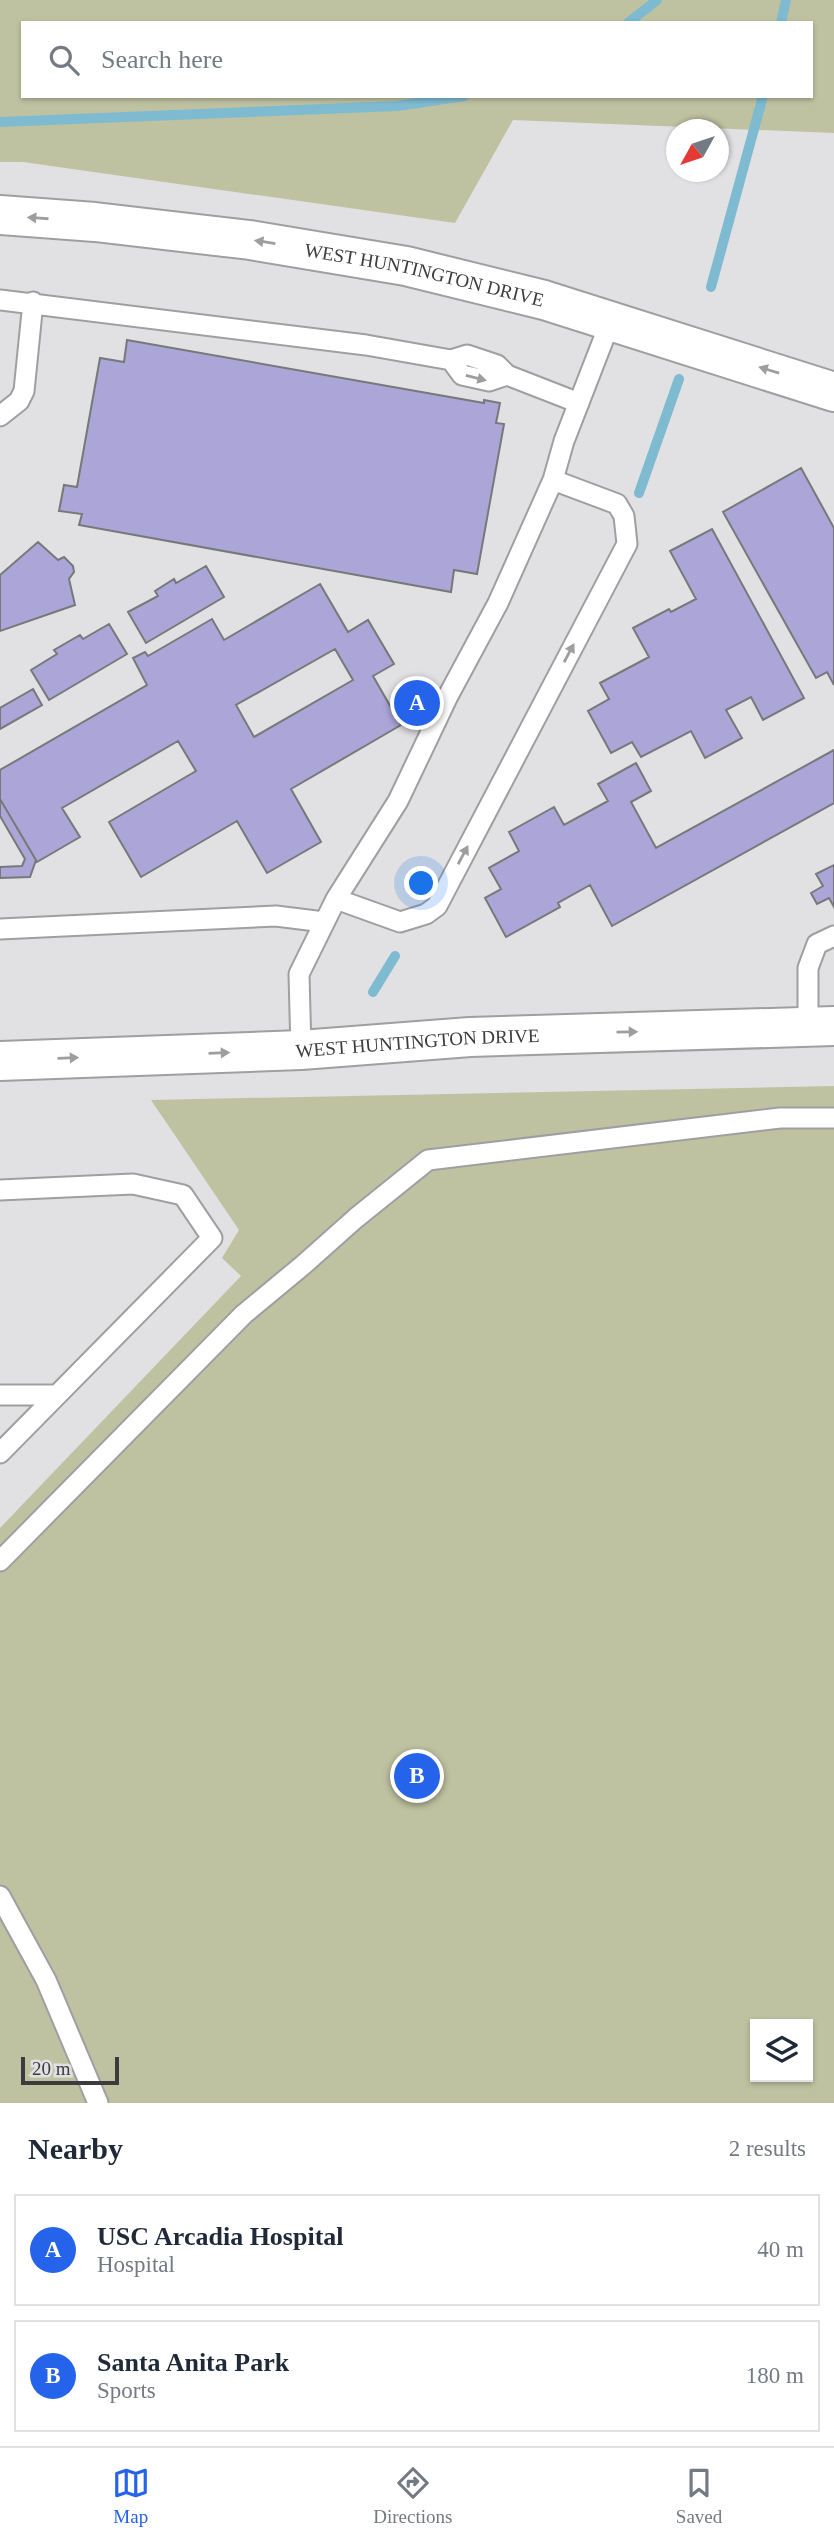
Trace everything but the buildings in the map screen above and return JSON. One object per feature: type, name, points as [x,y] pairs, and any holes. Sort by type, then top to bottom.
[{"type":"main road","name":"WEST HUNTINGTON DRIVE","points":[[0,215],[95,222],[250,240],[357,258],[483,284],[611,320],[834,392]]},
{"type":"main road","name":"WEST HUNTINGTON DRIVE","points":[[0,1061],[301,1050],[470,1037],[821,1027]]},
{"type":"lane","points":[[0,300],[366,345],[451,360],[462,375],[489,381],[508,375],[579,403]]},
{"type":"lane","points":[[0,416],[19,401],[24,391],[33,302]]},
{"type":"lane","points":[[301,1050],[299,974],[336,900],[398,801],[448,696],[498,603],[553,480],[611,320]]},
{"type":"lane","points":[[336,900],[400,922],[426,914],[437,906],[627,544],[624,516],[617,504],[553,480]]},
{"type":"lane","points":[[0,929],[276,916],[324,922]]},
{"type":"lane","points":[[821,1027],[808,968],[817,944],[834,936]]},
{"type":"lane","points":[[0,1561],[244,1314],[428,1160],[780,1118],[834,1118]]},
{"type":"lane","points":[[0,1189],[133,1184],[183,1195],[212,1238],[0,1453]]},
{"type":"lane","points":[[0,1395],[57,1395]]},
{"type":"lane","points":[[0,1896],[46,1979],[98,2103]]},
{"type":"green space","points":[[0,0],[834,0],[834,133],[729,129],[729,119],[666,119],[666,126],[513,120],[455,223],[23,162],[0,162]]},
{"type":"green space","points":[[834,1086],[834,2103],[0,2103],[0,1528],[241,1276],[222,1258],[239,1230],[151,1100]]},
{"type":"waterway","points":[[631,21],[657,0]]},
{"type":"waterway","points":[[781,21],[786,0]]},
{"type":"waterway","points":[[0,122],[398,106],[451,98]]},
{"type":"waterway","points":[[711,287],[762,98]]},
{"type":"waterway","points":[[639,493],[679,379]]},
{"type":"waterway","points":[[373,992],[395,956]]},
{"type":"place","name":"USC Arcadia Hospital","points":[[417,703]]},
{"type":"place","name":"Santa Anita Park","points":[[417,1776]]}]
